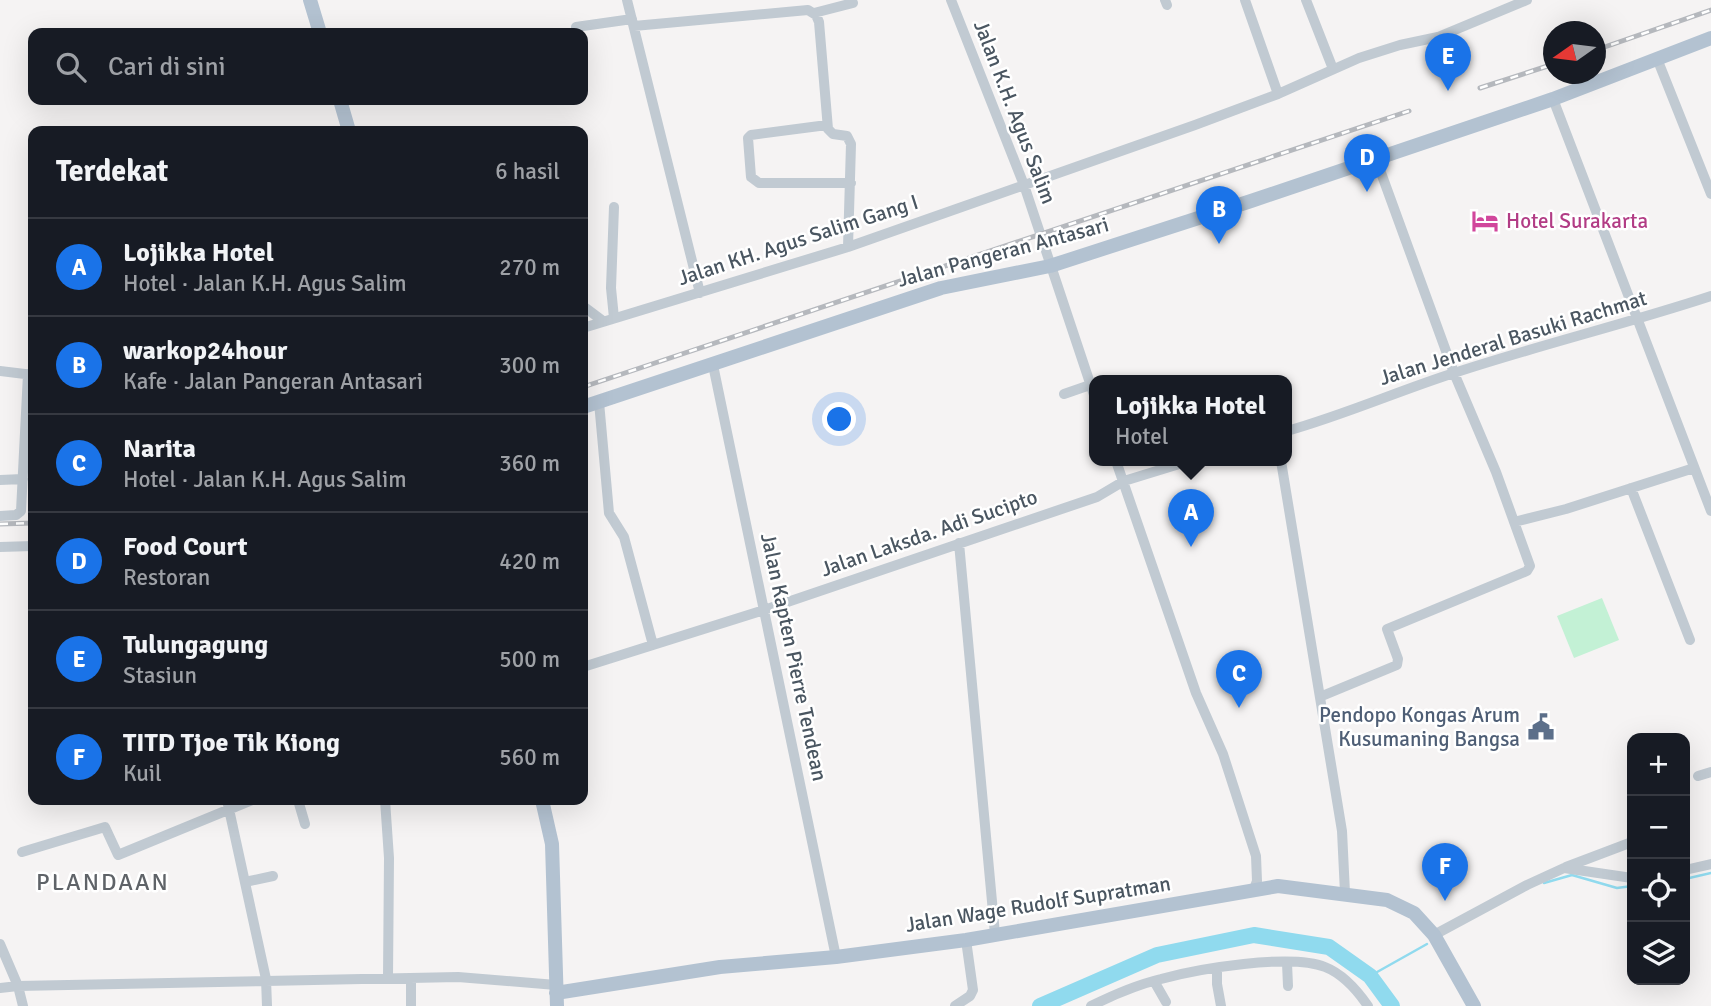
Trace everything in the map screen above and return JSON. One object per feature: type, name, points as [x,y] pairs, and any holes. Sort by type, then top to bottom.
[{"type":"main road","points":[[310,0],[318,28]]},
{"type":"main road","name":"Jalan Pangeran Antasari","points":[[588,405],[941,288],[1050,266],[1553,99],[1658,61],[1711,38]]},
{"type":"main road","points":[[341,105],[348,126]]},
{"type":"main road","points":[[543,805],[552,844],[556,995]]},
{"type":"main road","name":"Jalan Wage Rudolf Supratman","points":[[556,995],[720,967],[836,957],[966,940],[1278,886],[1387,900],[1414,913],[1434,936],[1474,1006]]},
{"type":"street","points":[[627,0],[700,293]]},
{"type":"street","name":"Jalan K.H. Agus Salim","points":[[951,0],[1024,185],[1089,382]]},
{"type":"street","points":[[1245,0],[1278,94]]},
{"type":"street","points":[[1306,0],[1333,69]]},
{"type":"street","name":"Jalan KH. Agus Salim Gang I","points":[[588,326],[849,247],[1278,94],[1333,69],[1401,45],[1438,37],[1507,4],[1527,0]]},
{"type":"street","points":[[814,13],[853,3]]},
{"type":"street","points":[[576,27],[808,10],[814,13],[819,22],[827,125],[830,132],[847,136],[850,140],[849,247]]},
{"type":"street","points":[[1658,61],[1711,194]]},
{"type":"street","points":[[1553,99],[1711,511]]},
{"type":"street","points":[[827,125],[751,135],[748,138],[751,177],[759,183],[850,183]]},
{"type":"street","points":[[1322,696],[1397,665],[1398,659],[1387,629],[1529,569],[1530,564],[1454,373],[1376,159]]},
{"type":"street","points":[[588,309],[609,320],[614,207]]},
{"type":"street","name":"Jalan Jenderal Basuki Rachmat","points":[[1292,430],[1454,373],[1711,296]]},
{"type":"street","name":"Jalan Kapten Pierre Tendean","points":[[713,365],[836,957]]},
{"type":"street","points":[[0,371],[28,374]]},
{"type":"street","points":[[1063,394],[1089,385]]},
{"type":"street","points":[[598,402],[609,513],[624,537],[653,645]]},
{"type":"street","points":[[0,516],[20,514],[28,413]]},
{"type":"street","points":[[1118,466],[1196,693],[1223,754],[1256,856],[1254,889]]},
{"type":"street","points":[[1125,481],[1173,466]]},
{"type":"street","points":[[1282,466],[1322,696],[1342,831],[1345,893]]},
{"type":"street","points":[[1514,522],[1694,468]]},
{"type":"street","points":[[0,480],[23,479]]},
{"type":"street","name":"Jalan Laksda. Adi Sucipto","points":[[588,665],[764,610],[1097,497],[1125,481]]},
{"type":"street","points":[[1631,488],[1690,640]]},
{"type":"street","points":[[959,543],[995,934]]},
{"type":"street","points":[[0,547],[28,546]]},
{"type":"street","points":[[1698,776],[1711,772]]},
{"type":"street","points":[[22,852],[105,827],[118,855],[229,805],[266,979],[267,1006]]},
{"type":"street","points":[[299,805],[305,824]]},
{"type":"street","points":[[385,805],[389,858],[388,977]]},
{"type":"street","points":[[1434,936],[1527,885],[1627,844]]},
{"type":"street","points":[[1690,869],[1711,864]]},
{"type":"street","points":[[1564,868],[1627,877]]},
{"type":"street","points":[[245,882],[273,876]]},
{"type":"street","points":[[955,1006],[970,996],[973,990],[966,940]]},
{"type":"street","points":[[0,944],[18,986],[23,1006]]},
{"type":"street","points":[[1287,963],[1288,986]]},
{"type":"street","points":[[1091,1006],[1119,992],[1154,981],[1217,968],[1287,963],[1313,964],[1328,968],[1348,982],[1368,1006]]},
{"type":"street","points":[[1217,968],[1222,1006]]},
{"type":"street","points":[[0,988],[458,976],[556,995]]},
{"type":"street","points":[[411,978],[411,1006]]},
{"type":"street","points":[[1154,981],[1166,1002]]},
{"type":"green space","points":[[1602,598],[1619,640],[1574,658],[1557,616]]},
{"type":"waterway","points":[[1690,878],[1711,873]]},
{"type":"waterway","points":[[1544,883],[1572,875],[1617,888],[1627,887]]},
{"type":"waterway","points":[[1040,1006],[1157,955],[1254,935],[1329,947],[1370,976],[1392,1006]]},
{"type":"waterway","points":[[1370,976],[1427,944]]},
{"type":"railway","points":[[1606,47],[1711,10]]},
{"type":"railway","points":[[1480,88],[1543,68]]},
{"type":"railway","points":[[588,385],[1409,111]]},
{"type":"railway","points":[[0,524],[28,523]]},
{"type":"place","name":"Tulungagung","points":[[1448,91]]},
{"type":"place","name":"Food Court","points":[[1367,192]]},
{"type":"place","name":"Hotel Surakarta","points":[[1485,221]]},
{"type":"place","name":"warkop24hour","points":[[1219,244]]},
{"type":"place","name":"Lojikka Hotel","points":[[1191,547]]},
{"type":"place","name":"Narita","points":[[1239,708]]},
{"type":"place","name":"Pendopo Kongas Arum Kusumaning Bangsa","points":[[1541,727]]},
{"type":"place","name":"TITD Tjoe Tik Kiong","points":[[1445,901]]},
{"type":"district","name":"PLANDAAN","points":[[103,882]]}]
